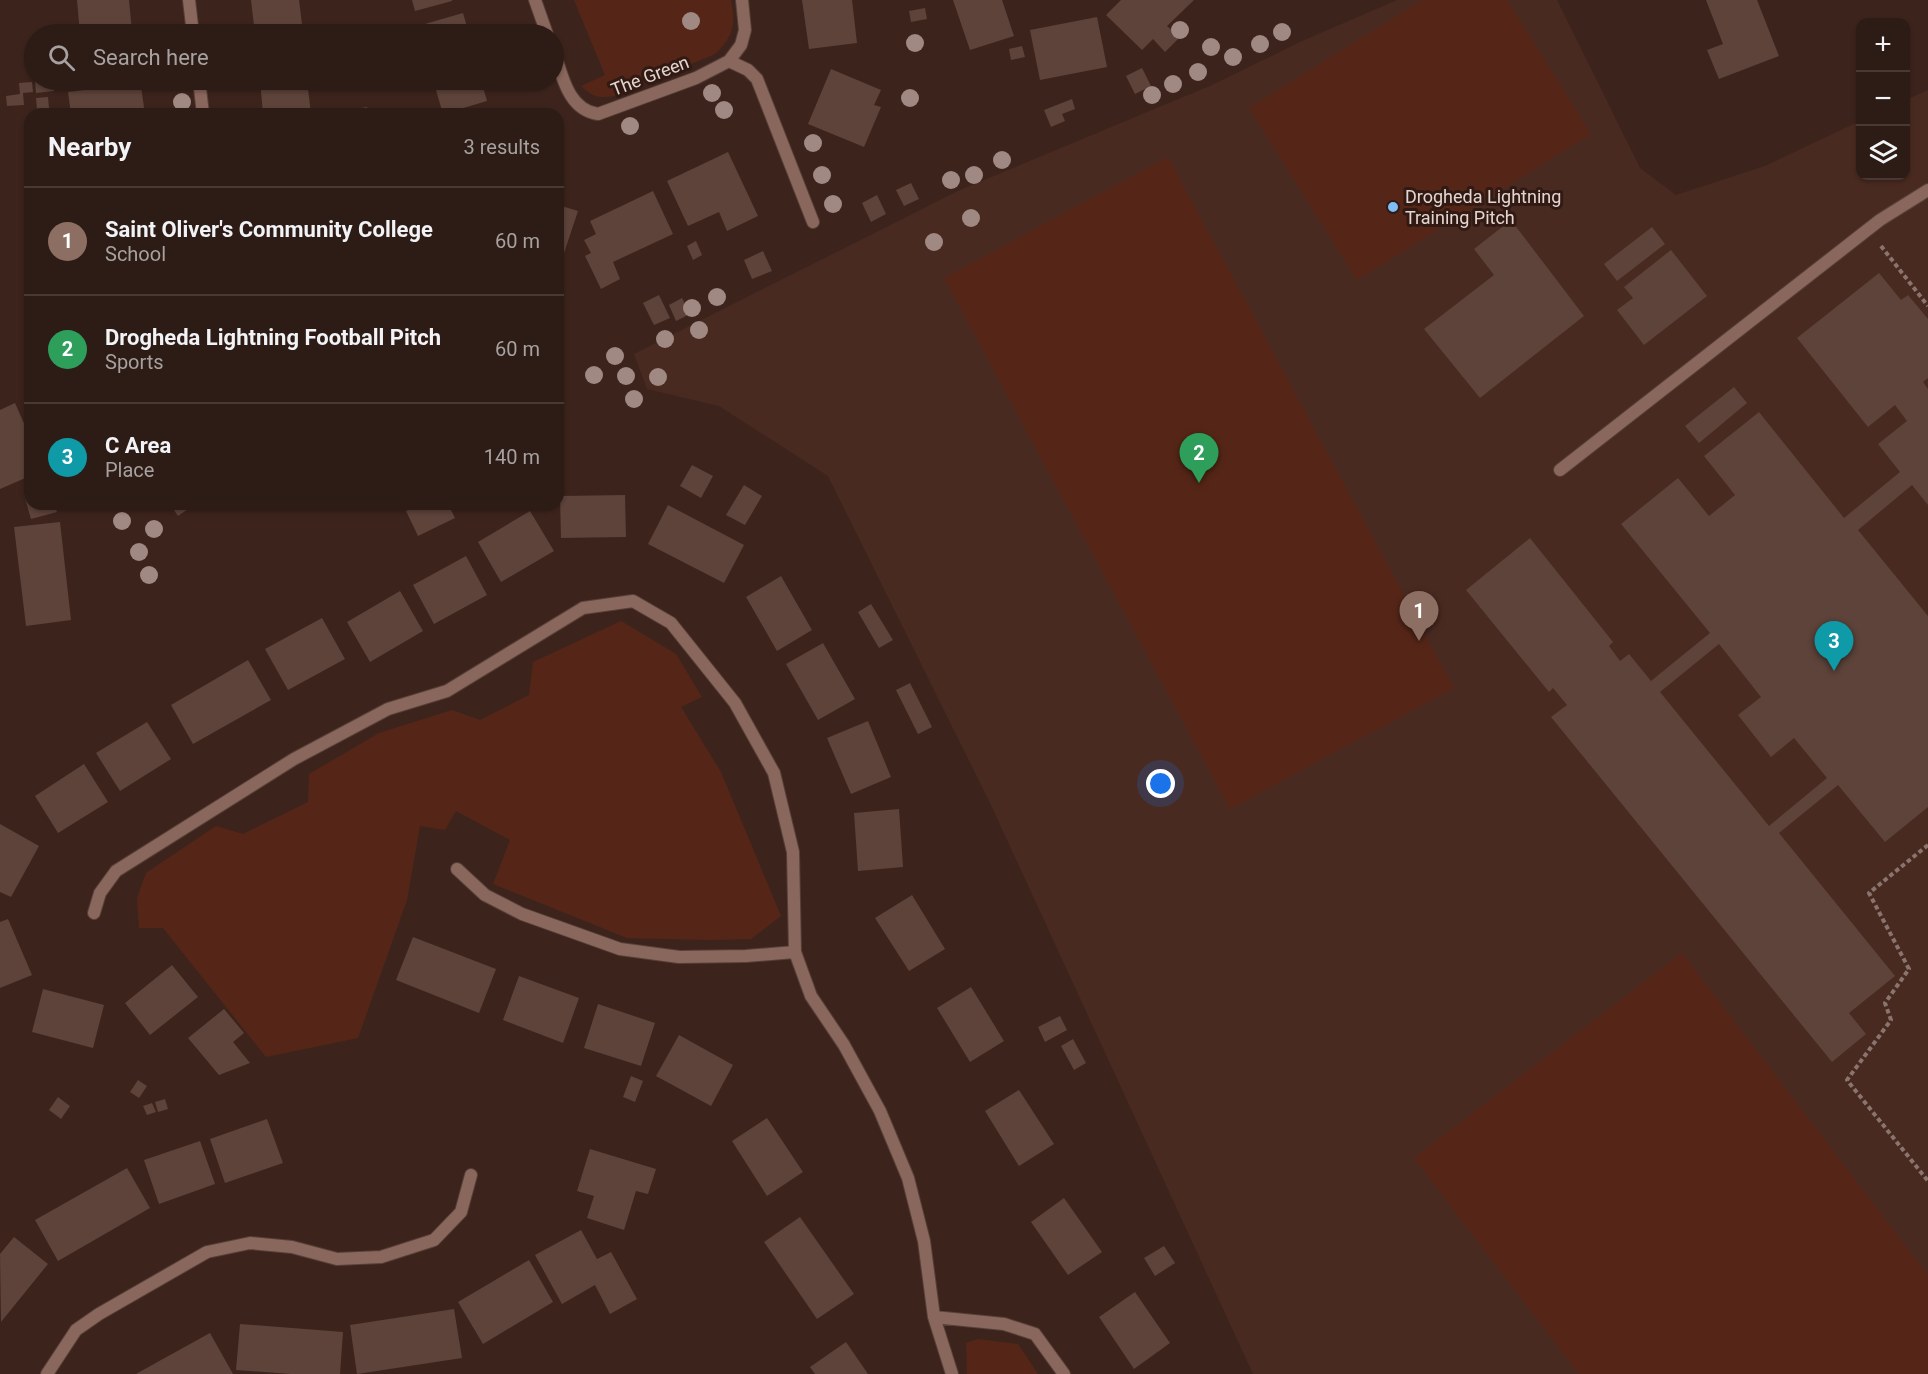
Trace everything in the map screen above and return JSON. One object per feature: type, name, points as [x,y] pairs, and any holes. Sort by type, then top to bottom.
[{"type":"street","points":[[189,0],[192,24]]},
{"type":"street","points":[[535,0],[544,24]]},
{"type":"street","points":[[742,0],[746,30],[741,45],[729,61],[748,70],[757,79],[813,222]]},
{"type":"street","name":"The Green","points":[[564,76],[574,102],[584,110],[598,114],[696,78],[729,61]]},
{"type":"street","points":[[200,90],[202,108]]},
{"type":"street","points":[[1560,470],[1867,229],[1928,190]]},
{"type":"street","points":[[94,913],[100,893],[116,871],[294,759],[388,709],[447,691],[583,608],[633,601],[671,623],[735,703],[774,773],[793,852],[795,952],[811,996],[844,1046],[880,1111],[908,1178],[924,1241],[934,1317],[952,1374]]},
{"type":"street","points":[[457,869],[485,896],[522,914],[620,949],[679,957],[746,956],[795,952]]},
{"type":"street","points":[[47,1374],[76,1330],[99,1314],[207,1251],[250,1243],[292,1247],[337,1259],[381,1257],[434,1240],[461,1212],[471,1175]]},
{"type":"street","points":[[934,1317],[1004,1324],[1035,1334],[1064,1374]]},
{"type":"path","points":[[1867,229],[1928,306]]},
{"type":"path","points":[[1928,845],[1869,893],[1910,969],[1885,1003],[1891,1020],[1846,1080],[1928,1181]]},
{"type":"shaded area","points":[[574,0],[731,0],[732,30],[726,42],[715,54],[615,96],[601,97],[593,95],[581,86],[605,75]]},
{"type":"shaded area","points":[[1397,0],[1557,0],[1640,168],[1676,195],[1765,166],[1856,123],[1856,180],[1910,180],[1910,98],[1928,90],[1928,1374],[1253,1374],[991,805],[828,476],[719,406],[647,389],[634,354],[958,191],[1212,85],[1300,42]]},
{"type":"shaded area","name":"Drogheda Lightning Training Pitch","points":[[1422,0],[1507,0],[1591,134],[1357,280],[1249,108]]},
{"type":"shaded area","points":[[1168,157],[1454,688],[1230,809],[944,278]]},
{"type":"shaded area","points":[[621,621],[676,654],[702,697],[681,707],[721,772],[781,916],[751,939],[627,938],[493,884],[510,840],[456,811],[445,830],[420,826],[407,900],[358,1038],[266,1057],[163,928],[139,928],[137,898],[146,873],[216,826],[243,834],[308,802],[309,774],[379,733],[452,710],[480,720],[529,695],[533,662]]},
{"type":"shaded area","points":[[1682,953],[1928,1275],[1928,1374],[1579,1374],[1414,1158]]},
{"type":"shaded area","points":[[978,1339],[1018,1344],[1038,1374],[967,1374],[966,1343]]},
{"type":"building","points":[[77,0],[129,0],[131,24],[79,24]]},
{"type":"building","points":[[251,0],[299,0],[302,24],[254,24]]},
{"type":"building","points":[[412,0],[452,0],[452,1],[415,11]]},
{"type":"building","points":[[802,0],[852,0],[857,43],[809,49]]},
{"type":"building","points":[[953,0],[1002,0],[1014,36],[970,50]]},
{"type":"building","points":[[1121,0],[1194,0],[1167,26],[1180,37],[1165,52],[1153,39],[1142,50],[1106,15]]},
{"type":"building","points":[[1706,0],[1757,0],[1779,56],[1719,79],[1707,50],[1723,44]]},
{"type":"building","points":[[925,8],[927,19],[911,22],[909,11]]},
{"type":"building","points":[[463,13],[466,24],[425,24]]},
{"type":"building","points":[[1097,17],[1107,67],[1040,80],[1030,30]]},
{"type":"building","points":[[1022,46],[1025,57],[1011,60],[1009,49]]},
{"type":"building","points":[[1142,68],[1151,86],[1135,94],[1126,76]]},
{"type":"building","points":[[831,69],[881,90],[874,105],[881,107],[864,147],[808,124]]},
{"type":"building","points":[[19,83],[24,83],[24,90],[33,90],[33,92],[23,93],[24,105],[7,106],[6,96],[20,94]]},
{"type":"building","points":[[36,90],[54,90],[54,91],[36,93]]},
{"type":"building","points":[[141,90],[144,108],[70,108],[68,92]]},
{"type":"building","points":[[261,90],[308,90],[310,108],[262,108]]},
{"type":"building","points":[[436,90],[484,90],[487,101],[463,108],[441,108]]},
{"type":"building","points":[[48,97],[49,108],[37,108],[36,98]]},
{"type":"building","points":[[1072,99],[1075,109],[1062,114],[1065,121],[1051,127],[1044,110]]},
{"type":"building","points":[[728,152],[758,216],[727,231],[719,212],[688,226],[667,181]]},
{"type":"building","points":[[911,183],[919,199],[904,206],[896,190]]},
{"type":"building","points":[[653,191],[673,234],[613,262],[620,279],[601,289],[585,256],[591,253],[584,240],[596,234],[590,221]]},
{"type":"building","points":[[877,195],[886,214],[871,222],[862,203]]},
{"type":"building","points":[[564,207],[578,211],[564,253]]},
{"type":"building","points":[[1511,220],[1584,316],[1480,398],[1424,329],[1494,275],[1474,249]]},
{"type":"building","points":[[1652,227],[1665,244],[1617,281],[1604,264]]},
{"type":"building","points":[[696,241],[702,255],[693,260],[687,246]]},
{"type":"building","points":[[1671,250],[1707,296],[1644,345],[1617,310],[1633,298],[1624,287]]},
{"type":"building","points":[[763,251],[772,271],[752,279],[744,260]]},
{"type":"building","points":[[1879,273],[1901,300],[1908,295],[1928,319],[1928,378],[1923,382],[1928,389],[1928,505],[1912,485],[1858,530],[1928,616],[1928,807],[1885,842],[1838,785],[1779,833],[1895,976],[1849,1013],[1866,1034],[1832,1062],[1551,717],[1567,705],[1553,688],[1549,692],[1466,590],[1530,538],[1613,642],[1609,646],[1620,661],[1629,654],[1651,681],[1710,633],[1621,524],[1678,478],[1709,516],[1735,495],[1704,456],[1759,412],[1844,518],[1900,472],[1878,444],[1907,421],[1895,405],[1868,427],[1797,338]],"holes":[[[1719,644],[1761,697],[1738,715],[1771,757],[1794,738],[1827,778],[1769,826],[1660,692]]]},
{"type":"building","points":[[659,295],[670,318],[654,325],[643,303]]},
{"type":"building","points":[[682,298],[690,314],[676,321],[669,305]]},
{"type":"building","points":[[1734,387],[1747,403],[1699,443],[1685,426]]},
{"type":"building","points":[[15,403],[24,423],[24,479],[0,489],[0,410]]},
{"type":"building","points":[[692,465],[713,476],[701,498],[680,486]]},
{"type":"building","points":[[744,485],[762,496],[745,525],[726,515]]},
{"type":"building","points":[[625,495],[626,537],[561,538],[560,510],[564,510],[564,496]]},
{"type":"building","points":[[668,505],[744,545],[724,583],[648,544]]},
{"type":"building","points":[[28,510],[56,510],[57,512],[31,519]]},
{"type":"building","points":[[174,510],[187,510],[178,516]]},
{"type":"building","points":[[451,510],[455,518],[418,536],[406,511]]},
{"type":"building","points":[[530,511],[554,551],[501,582],[478,542]]},
{"type":"building","points":[[60,522],[71,620],[26,626],[14,527]]},
{"type":"building","points":[[466,556],[487,595],[434,624],[413,585]]},
{"type":"building","points":[[781,576],[812,630],[777,651],[746,597]]},
{"type":"building","points":[[400,591],[423,631],[370,662],[347,622]]},
{"type":"building","points":[[871,604],[893,640],[879,648],[858,612]]},
{"type":"building","points":[[322,618],[345,659],[288,690],[265,649]]},
{"type":"building","points":[[823,643],[855,699],[818,720],[786,664]]},
{"type":"building","points":[[248,660],[271,700],[193,744],[171,705]]},
{"type":"building","points":[[910,683],[932,727],[918,734],[896,690]]},
{"type":"building","points":[[868,721],[891,777],[851,794],[827,738]]},
{"type":"building","points":[[147,722],[171,759],[120,791],[96,753]]},
{"type":"building","points":[[84,764],[108,802],[58,833],[35,796]]},
{"type":"building","points":[[899,809],[903,867],[858,871],[854,813]]},
{"type":"building","points":[[0,824],[39,846],[11,897],[0,892]]},
{"type":"building","points":[[912,895],[945,949],[909,971],[875,918]]},
{"type":"building","points":[[8,919],[32,975],[0,988],[0,922]]},
{"type":"building","points":[[413,937],[496,969],[479,1013],[396,980]]},
{"type":"building","points":[[172,965],[198,997],[150,1035],[125,1003]]},
{"type":"building","points":[[519,976],[579,998],[563,1043],[503,1020]]},
{"type":"building","points":[[971,987],[1004,1041],[970,1062],[937,1008]]},
{"type":"building","points":[[43,989],[104,1005],[93,1048],[32,1032]]},
{"type":"building","points":[[598,1004],[655,1023],[641,1066],[584,1048]]},
{"type":"building","points":[[224,1009],[244,1033],[233,1042],[250,1063],[219,1075],[188,1038]]},
{"type":"building","points":[[1060,1016],[1067,1030],[1045,1042],[1038,1027]]},
{"type":"building","points":[[679,1035],[733,1065],[711,1106],[656,1076]]},
{"type":"building","points":[[1073,1039],[1086,1063],[1074,1070],[1061,1046]]},
{"type":"building","points":[[631,1076],[643,1081],[635,1102],[623,1097]]},
{"type":"building","points":[[138,1080],[147,1086],[139,1098],[130,1092]]},
{"type":"building","points":[[1019,1090],[1054,1144],[1019,1166],[985,1111]]},
{"type":"building","points":[[58,1097],[70,1106],[61,1119],[49,1110]]},
{"type":"building","points":[[165,1099],[168,1109],[158,1112],[155,1102]]},
{"type":"building","points":[[152,1103],[156,1112],[147,1115],[143,1106]]},
{"type":"building","points":[[767,1118],[803,1172],[767,1196],[732,1141]]},
{"type":"building","points":[[267,1119],[283,1163],[225,1183],[210,1139]]},
{"type":"building","points":[[200,1141],[215,1184],[159,1204],[144,1160]]},
{"type":"building","points":[[590,1149],[656,1169],[648,1194],[636,1191],[624,1230],[587,1218],[594,1196],[577,1191]]},
{"type":"building","points":[[127,1168],[150,1208],[58,1261],[35,1220]]},
{"type":"building","points":[[1064,1198],[1102,1252],[1068,1275],[1031,1222]]},
{"type":"building","points":[[800,1217],[854,1294],[817,1319],[764,1242]]},
{"type":"building","points":[[581,1230],[597,1259],[611,1252],[637,1299],[610,1314],[595,1285],[562,1304],[535,1255]]},
{"type":"building","points":[[14,1237],[48,1264],[1,1322],[0,1254]]},
{"type":"building","points":[[1164,1246],[1175,1263],[1155,1276],[1144,1258]]},
{"type":"building","points":[[529,1260],[553,1302],[483,1344],[458,1302]]},
{"type":"building","points":[[1135,1292],[1170,1343],[1134,1369],[1099,1317]]},
{"type":"building","points":[[454,1309],[462,1358],[357,1374],[350,1325]]},
{"type":"building","points":[[240,1324],[343,1332],[340,1374],[291,1374],[236,1370]]},
{"type":"building","points":[[210,1333],[233,1374],[136,1374],[161,1360]]},
{"type":"building","points":[[846,1342],[868,1374],[815,1374],[810,1367]]},
{"type":"place","name":"Drogheda Lightning Training Pitch","points":[[1393,207]]},
{"type":"place","name":"Drogheda Lightning Football Pitch","points":[[1199,483]]},
{"type":"place","name":"Saint Oliver's Community College","points":[[1419,641]]},
{"type":"place","name":"C Area","points":[[1834,671]]}]
